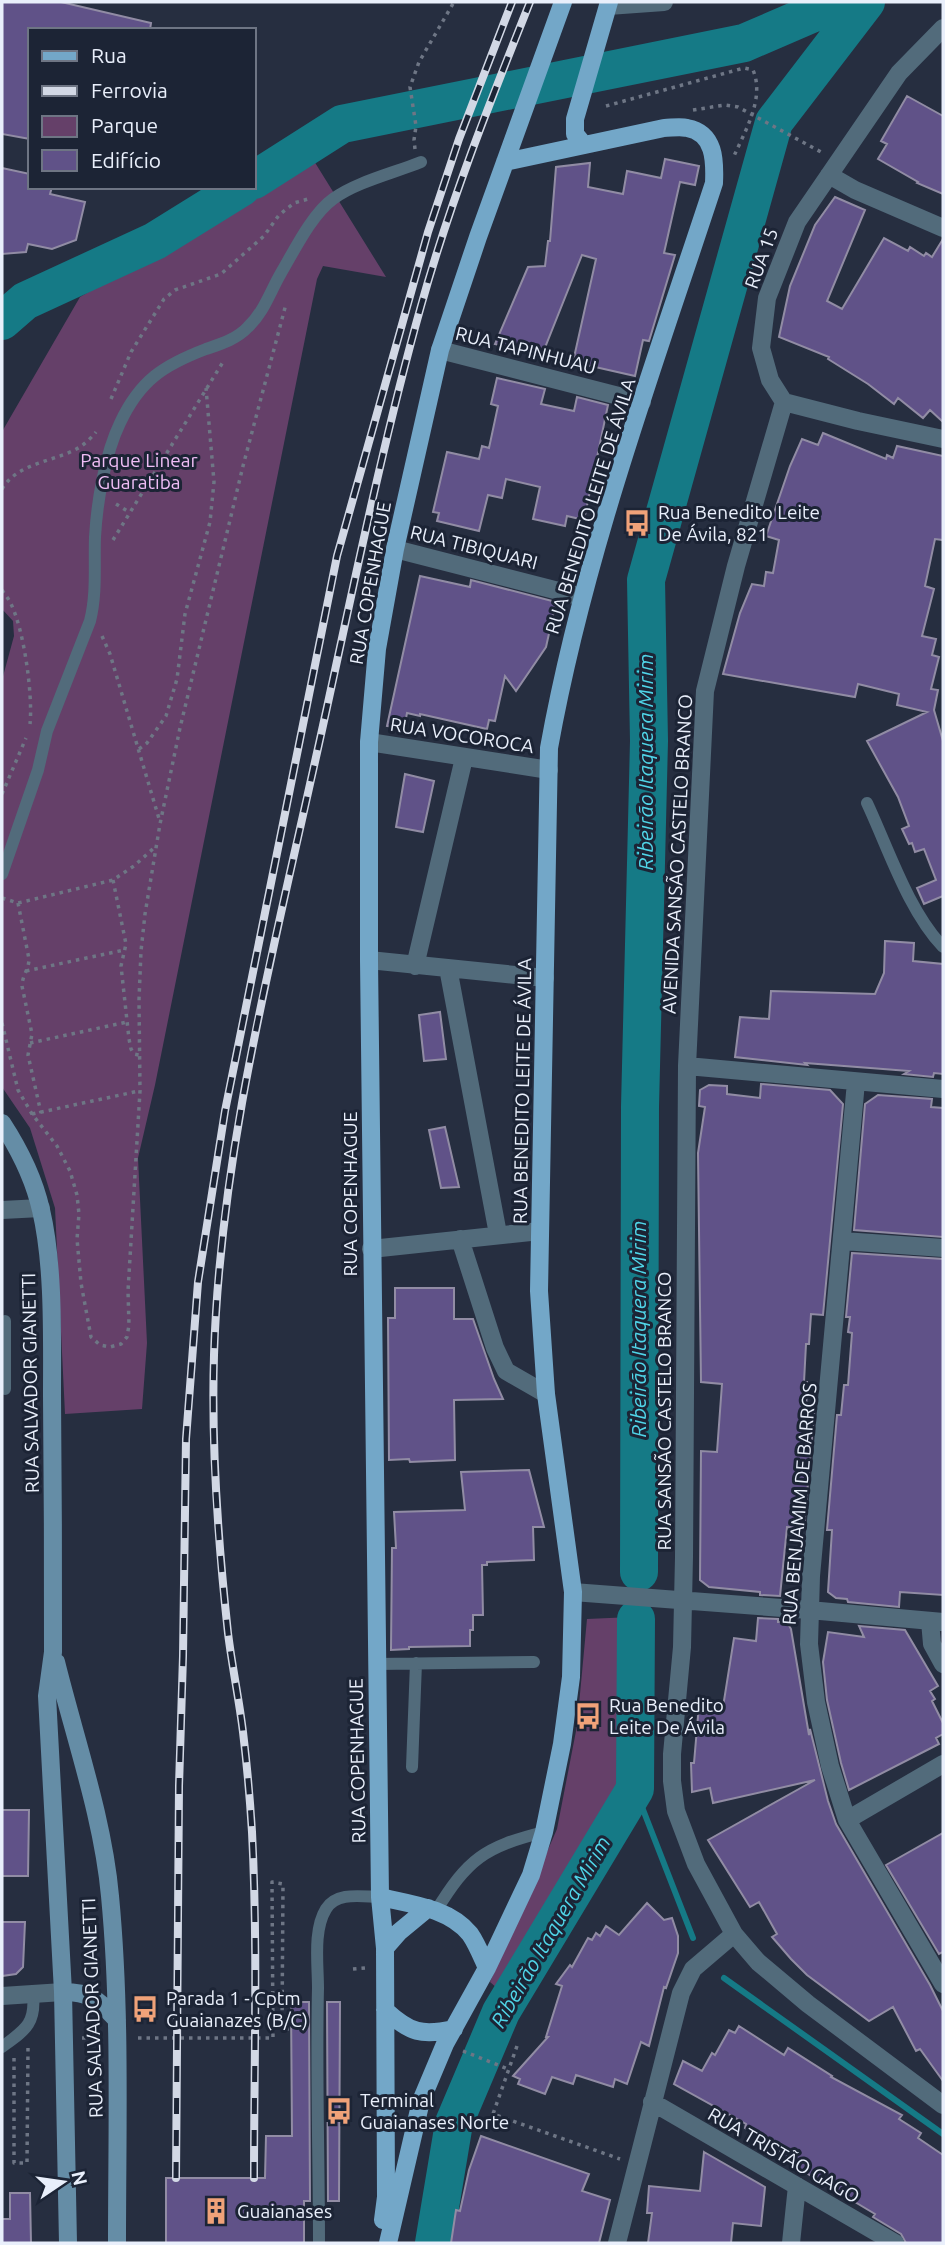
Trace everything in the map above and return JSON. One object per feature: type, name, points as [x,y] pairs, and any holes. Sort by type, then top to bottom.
[{"type":"main road","name":"RUA COPENHAGUE","points":[[379,2243],[386,2197],[385,1948],[380,1897],[371,1249],[369,742],[377,649],[395,549],[440,350],[563,2]]},
{"type":"main road","points":[[584,145],[575,134],[575,119],[609,4]]},
{"type":"main road","points":[[505,162],[664,128],[688,128],[701,134],[712,147],[715,162]]},
{"type":"main road","name":"RUA BENEDITO LEITE DE ÁVILA","points":[[388,2243],[421,2101],[434,2067],[487,1968],[531,1875],[544,1832],[562,1744],[570,1688],[573,1592],[547,1394],[539,1291],[549,747],[561,680],[590,564],[713,183],[715,162]]},
{"type":"main road","name":"RUA SALVADOR GIANETTI","points":[[2,1123],[27,1168],[41,1208],[48,1263],[52,1356],[54,1652],[47,1696],[63,1992],[68,2243]]},
{"type":"main road","name":"RUA SALVADOR GIANETTI","points":[[54,1652],[103,1843],[110,1896],[117,2020],[117,2243]]},
{"type":"main road","points":[[380,1897],[432,1910],[455,1920],[469,1933],[487,1968]]},
{"type":"main road","points":[[385,1948],[399,1932],[432,1910]]},
{"type":"main road","points":[[63,1992],[79,1992],[93,1997],[117,2020]]},
{"type":"main road","points":[[385,2010],[415,2032],[454,2029]]},
{"type":"street","points":[[609,4],[664,2]]},
{"type":"street","points":[[943,28],[899,73],[829,175],[855,190],[943,228]]},
{"type":"street","name":"RUA 15","points":[[784,402],[770,380],[761,348],[767,298],[797,222],[829,175]]},
{"type":"street","name":"RUA TAPINHUAU","points":[[440,350],[642,402]]},
{"type":"street","points":[[784,402],[943,439]]},
{"type":"street","name":"AVENIDA SANSÃO CASTELO BRANCO","points":[[687,1066],[705,691],[736,566],[784,402]]},
{"type":"street","name":"RUA TIBIQUARI","points":[[395,549],[582,597]]},
{"type":"street","name":"RUA VOCOROCA","points":[[369,742],[549,770]]},
{"type":"street","points":[[415,965],[464,758]]},
{"type":"street","points":[[369,960],[545,978]]},
{"type":"street","points":[[448,968],[498,1234]]},
{"type":"street","points":[[687,1066],[943,1089]]},
{"type":"street","name":"RUA SANSÃO CASTELO BRANCO","points":[[687,1066],[685,1470],[674,1600],[682,1647],[672,1754],[676,1811],[696,1864],[734,1934],[758,1962],[808,2004],[943,2105]]},
{"type":"street","name":"RUA BENJAMIM DE BARROS","points":[[856,1082],[809,1610],[809,1644],[816,1702],[830,1766],[847,1820],[943,1984]]},
{"type":"street","points":[[2,1210],[41,1208]]},
{"type":"street","points":[[371,1249],[540,1231]]},
{"type":"street","points":[[460,1239],[495,1348],[506,1371],[547,1394]]},
{"type":"street","points":[[842,1241],[943,1248]]},
{"type":"street","points":[[573,1592],[937,1622],[932,1644],[943,1664]]},
{"type":"street","points":[[847,1820],[943,1764]]},
{"type":"street","points":[[617,2243],[681,1993],[694,1969],[734,1934]]},
{"type":"street","points":[[2,1996],[63,1992]]},
{"type":"street","name":"RUA TRISTÃO GAGO","points":[[652,2102],[895,2243]]},
{"type":"street","points":[[791,2243],[797,2186]]},
{"type":"lane","points":[[2,874],[38,770],[47,731],[89,621],[94,603],[100,495],[120,424],[136,394],[158,372],[183,358],[234,338],[247,329],[263,311],[281,274],[326,205],[344,192],[421,163]]},
{"type":"lane","points":[[867,803],[910,897],[930,933],[943,947]]},
{"type":"lane","points":[[5,1321],[5,1389]]},
{"type":"lane","points":[[377,1664],[534,1662]]},
{"type":"lane","points":[[412,1767],[416,1663]]},
{"type":"lane","points":[[432,1910],[471,1863],[488,1850],[510,1840],[544,1832]]},
{"type":"lane","points":[[319,2243],[319,1932],[325,1910],[337,1899],[351,1896],[380,1897]]},
{"type":"lane","points":[[8,2050],[14,2038],[32,2020],[33,1994]]},
{"type":"path","points":[[421,163],[414,140],[416,122],[410,87],[419,62],[454,2]]},
{"type":"path","points":[[606,106],[744,68],[753,70],[757,78],[755,116],[734,157],[715,162]]},
{"type":"path","points":[[690,110],[724,105],[738,107],[807,145]]},
{"type":"path","points":[[111,400],[131,352],[164,299],[175,290],[221,274],[264,236],[279,215],[294,203],[313,198],[326,205]]},
{"type":"path","points":[[2,1023],[18,1090],[32,1114],[57,1146],[70,1171],[77,1195],[81,1283],[91,1337],[100,1345],[110,1348],[121,1344],[127,1337],[129,1325],[128,1279],[140,1091],[141,951],[160,824],[210,601],[289,293]]},
{"type":"path","points":[[95,552],[104,551],[112,541],[216,375],[234,338]]},
{"type":"path","points":[[139,750],[166,716],[177,679],[185,614],[210,522],[214,482],[206,388]]},
{"type":"path","points":[[2,489],[7,481],[30,466],[79,447],[96,433],[101,423]]},
{"type":"path","points":[[2,590],[11,603],[20,631],[31,721],[24,745],[2,794]]},
{"type":"path","points":[[89,621],[96,627],[107,647],[160,824]]},
{"type":"path","points":[[2,898],[18,903],[113,880],[157,846]]},
{"type":"path","points":[[113,880],[125,936],[121,966],[131,1049],[134,1054],[139,1055]]},
{"type":"path","points":[[18,903],[29,959],[29,966],[22,979],[32,1034],[28,1055],[41,1113]]},
{"type":"path","points":[[26,971],[124,950]]},
{"type":"path","points":[[30,1043],[127,1022]]},
{"type":"path","points":[[32,1114],[140,1091]]},
{"type":"path","points":[[137,2038],[273,2038],[272,1882],[283,1884],[282,2029],[291,2029]]},
{"type":"path","points":[[8,2050],[14,2163],[27,2163],[28,2038]]},
{"type":"path","points":[[69,2038],[110,2038]]},
{"type":"path","points":[[517,2046],[493,2114],[636,2165]]},
{"type":"path","points":[[457,2049],[508,2069]]},
{"type":"green space","name":"Parque Linear Guaratiba","points":[[314,161],[386,277],[323,266],[317,279],[138,1158],[147,1343],[142,1409],[65,1414],[55,1208],[30,1128],[2,1087],[2,680],[14,636],[13,621],[2,609],[3,430],[80,297]]},
{"type":"green space","points":[[632,1617],[629,1782],[625,1797],[582,1855],[497,1988],[490,1982],[557,1829],[577,1726],[587,1619]]},
{"type":"building","points":[[2,2],[61,2],[151,23],[150,28],[28,28],[28,139],[2,134]]},
{"type":"building","points":[[907,96],[943,116],[943,194],[917,183],[878,159],[887,144],[881,141]]},
{"type":"building","points":[[665,159],[699,166],[695,185],[680,182],[664,253],[675,255],[649,341],[643,340],[635,376],[573,362],[596,259],[582,255],[542,355],[495,344],[528,267],[545,266],[550,241],[556,167],[590,163],[588,187],[623,194],[627,171],[661,178]]},
{"type":"building","points":[[2,168],[28,174],[28,189],[51,189],[50,194],[85,202],[76,240],[52,249],[28,244],[26,252],[2,254]]},
{"type":"building","points":[[835,197],[865,210],[827,301],[842,309],[884,238],[908,251],[910,247],[924,256],[926,253],[932,257],[943,239],[943,422],[930,410],[923,418],[898,398],[894,404],[828,359],[829,357],[779,337],[790,286],[815,225]]},
{"type":"building","points":[[497,378],[545,389],[541,404],[574,411],[577,397],[608,405],[584,520],[567,516],[565,526],[533,519],[540,487],[506,479],[502,498],[488,495],[479,531],[437,521],[439,513],[433,512],[447,452],[479,459],[482,446],[489,448],[498,406],[491,404]]},
{"type":"building","points":[[823,433],[886,459],[887,455],[893,458],[897,446],[943,456],[943,540],[935,539],[925,586],[934,589],[922,636],[936,639],[932,655],[939,657],[931,689],[938,690],[934,710],[943,741],[943,896],[924,904],[917,888],[936,880],[924,849],[915,852],[912,843],[909,844],[902,829],[909,826],[898,797],[867,741],[927,712],[897,705],[899,694],[858,684],[855,697],[723,674],[740,613],[752,584],[764,586],[766,572],[773,573],[779,540],[766,536],[790,466],[802,439],[818,445]]},
{"type":"building","points":[[420,576],[470,587],[471,580],[556,602],[546,647],[516,691],[505,676],[495,721],[489,720],[487,729],[407,713],[404,729],[387,726]]},
{"type":"building","points":[[405,774],[434,781],[423,832],[396,827]]},
{"type":"building","points":[[885,941],[914,943],[913,961],[943,964],[943,1074],[934,1073],[933,1077],[904,1074],[909,1071],[805,1063],[807,1065],[735,1057],[740,1017],[769,1019],[771,991],[875,994],[884,973]]},
{"type":"building","points":[[440,1012],[446,1059],[424,1061],[419,1015]]},
{"type":"building","points":[[761,1084],[830,1090],[843,1104],[823,1315],[811,1314],[809,1344],[806,1344],[806,1414],[814,1414],[804,1528],[787,1527],[780,1596],[709,1587],[700,1580],[701,1451],[717,1452],[722,1384],[701,1382],[698,1153],[705,1107],[699,1106],[700,1090],[709,1085],[727,1086],[727,1094],[760,1098]]},
{"type":"building","points":[[878,1095],[932,1099],[931,1107],[943,1108],[943,1237],[854,1230],[865,1104]]},
{"type":"building","points":[[445,1127],[459,1187],[441,1188],[429,1130]]},
{"type":"building","points":[[852,1253],[943,1259],[943,1595],[900,1592],[899,1607],[848,1602],[847,1599],[836,1598],[828,1592],[832,1530],[827,1530],[837,1415],[841,1415],[844,1385],[848,1385],[852,1333],[848,1332],[850,1317],[846,1317]]},
{"type":"building","points":[[395,1288],[454,1288],[454,1319],[473,1319],[503,1399],[454,1400],[455,1460],[389,1460],[388,1318],[395,1318]]},
{"type":"building","points":[[529,1470],[544,1527],[533,1527],[534,1560],[487,1562],[487,1565],[482,1565],[483,1615],[473,1615],[470,1646],[391,1650],[392,1548],[396,1548],[394,1512],[465,1510],[461,1472]]},
{"type":"building","points":[[758,1618],[787,1622],[791,1629],[809,1735],[810,1729],[836,1824],[943,2011],[943,2081],[920,2049],[916,2051],[893,2007],[869,2021],[807,1975],[791,1959],[772,1937],[777,1934],[759,1902],[750,1907],[708,1840],[815,1780],[713,1803],[710,1788],[692,1792],[691,1763],[694,1763],[699,1705],[723,1707],[734,1638],[756,1641]]},
{"type":"building","points":[[859,1626],[905,1630],[938,1686],[930,1691],[943,1723],[943,1734],[936,1738],[939,1744],[849,1790],[827,1700],[823,1662],[828,1632],[864,1637]]},
{"type":"building","points":[[2,1810],[29,1810],[28,1876],[2,1876]]},
{"type":"building","points":[[943,1833],[943,1952],[939,1954],[886,1865]]},
{"type":"building","points":[[647,1903],[664,1920],[672,1918],[678,1936],[678,1953],[666,1988],[664,1987],[649,2046],[641,2042],[627,2084],[615,2079],[613,2087],[576,2075],[573,2084],[552,2077],[545,2094],[518,2084],[520,2079],[513,2076],[548,2037],[562,1986],[556,1984],[570,1965],[572,1967],[588,1938],[592,1940],[596,1933],[600,1936],[606,1926],[619,1935]]},
{"type":"building","points":[[2,1922],[25,1922],[23,1967],[16,1974],[2,1976]]},
{"type":"building","points":[[291,2002],[309,2002],[310,2201],[304,2201],[304,2243],[166,2243],[166,2178],[265,2178],[266,2136],[292,2136]]},
{"type":"building","points":[[327,2002],[340,2002],[339,2201],[328,2201]]},
{"type":"building","points":[[739,2026],[784,2055],[788,2048],[831,2077],[902,2115],[899,2119],[921,2133],[918,2138],[943,2155],[943,2243],[906,2243],[901,2234],[873,2217],[875,2214],[778,2156],[781,2150],[745,2128],[746,2124],[674,2084],[683,2061],[702,2071],[729,2030],[735,2033]]},
{"type":"building","points":[[481,2136],[589,2174],[582,2191],[610,2200],[599,2243],[451,2243],[456,2210],[460,2211],[469,2170]]},
{"type":"building","points":[[704,2152],[765,2187],[761,2226],[733,2223],[731,2243],[648,2243],[652,2213],[647,2213],[649,2186],[700,2191]]},
{"type":"building","points":[[10,2193],[30,2193],[31,2243],[2,2243],[2,2219],[10,2219]]},
{"type":"waterway","points":[[256,179],[342,124],[744,43],[839,2]]},
{"type":"waterway","name":"Ribeirão Itaquera Mirim","points":[[639,1572],[640,1107],[649,741],[646,580],[774,122],[866,2]]},
{"type":"waterway","points":[[2,321],[25,301],[155,241],[239,189]]},
{"type":"waterway","name":"Ribeirão Itaquera Mirim","points":[[434,2243],[454,2123],[501,2012],[635,1789],[636,1619]]},
{"type":"waterway","points":[[635,1789],[693,1938]]},
{"type":"waterway","points":[[724,1978],[943,2134]]},
{"type":"railway","points":[[176,2178],[179,1786],[186,1439],[198,1282],[225,1111],[337,556],[428,232],[459,139],[512,2]]},
{"type":"railway","points":[[254,2178],[255,1962],[252,1832],[243,1732],[224,1598],[214,1460],[214,1355],[226,1211],[248,1068],[263,997],[362,544],[405,365],[432,267],[458,190],[530,2]]},
{"type":"place","name":"Rua Benedito Leite De Ávila, 821","points":[[637,523]]},
{"type":"place","name":"Rua Benedito Leite De Ávila","points":[[588,1716]]},
{"type":"place","name":"Parada 1 - Cptm Guaianazes (B/C)","points":[[145,2009]]},
{"type":"place","name":"Terminal Guaianases Norte","points":[[339,2111]]},
{"type":"place","name":"Guaianases","points":[[216,2211]]}]
